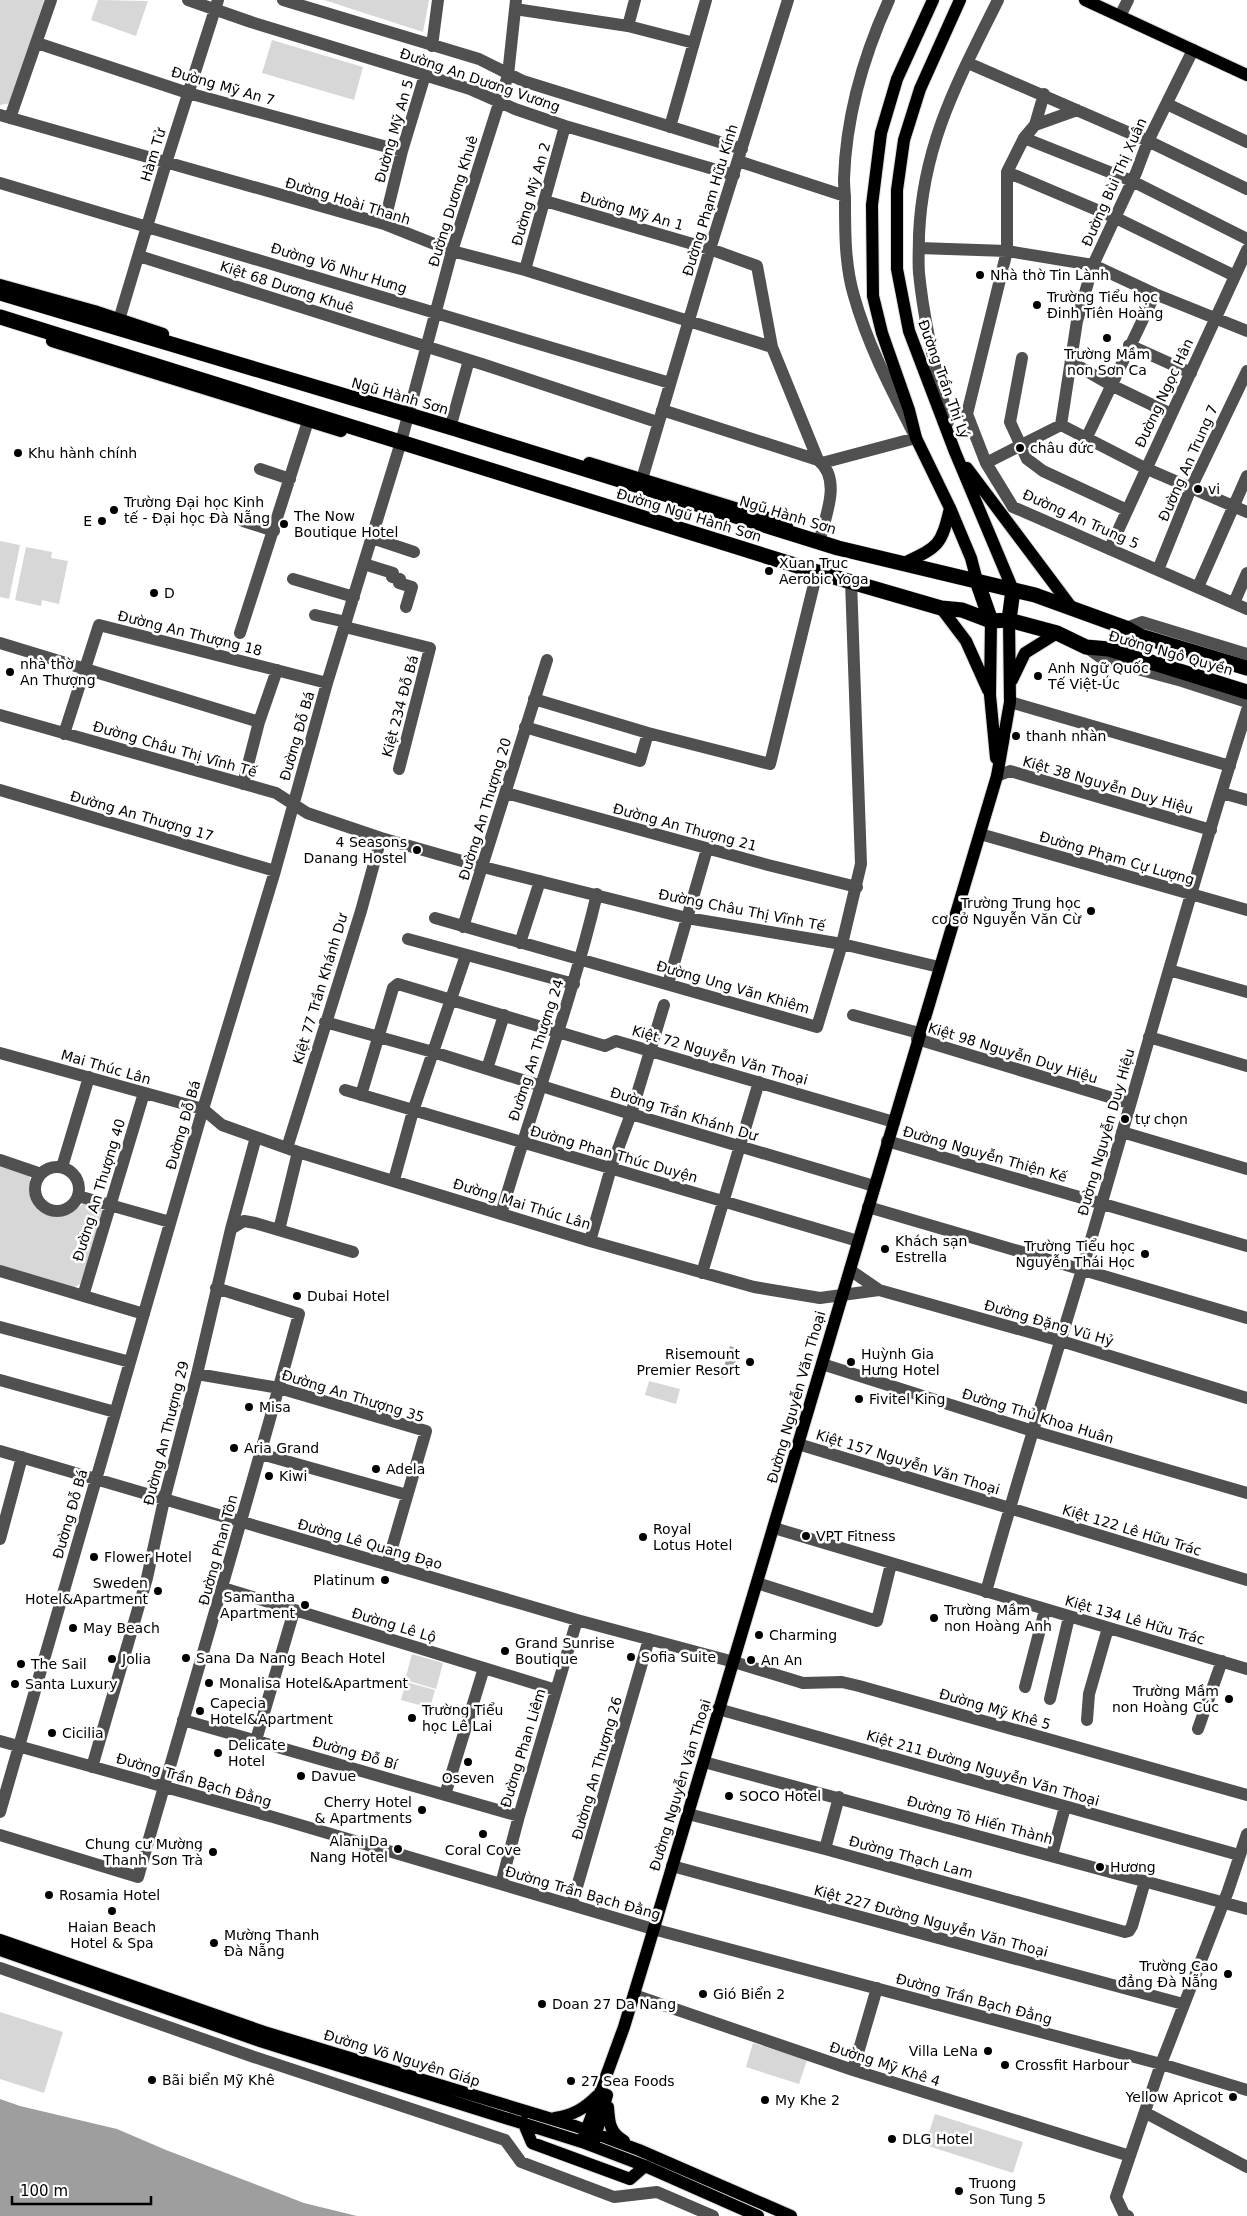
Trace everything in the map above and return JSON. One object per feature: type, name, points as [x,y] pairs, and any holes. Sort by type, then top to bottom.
[{"type":"highway","name":"Ngũ Hành Sơn","points":[[0,293],[118,324],[408,412],[838,548]]},
{"type":"highway","points":[[0,317],[108,355],[309,418]]},
{"type":"highway","name":"Đường Ngũ Hành Sơn","points":[[309,418],[379,435],[400,444],[816,575],[851,581],[941,608],[962,610],[990,621]]},
{"type":"highway","points":[[838,548],[977,581],[990,621]]},
{"type":"highway","name":"Đường Ngô Quyền","points":[[977,581],[1072,608],[1126,628],[1140,636],[1247,668]]},
{"type":"highway","points":[[1009,620],[1013,590]]},
{"type":"highway","name":"Đường Ngô Quyền","points":[[990,621],[1009,620],[1057,633],[1086,647],[1109,649],[1247,692]]},
{"type":"main road","points":[[934,0],[897,79],[882,133],[872,205],[873,296],[882,333],[909,410],[916,438],[950,508],[971,558],[977,581]]},
{"type":"main road","name":"Đường Trần Thị Lý","points":[[960,0],[920,89],[906,133],[900,167],[896,218],[897,270],[909,331],[955,452],[1013,590]]},
{"type":"main road","points":[[1085,0],[1247,75]]},
{"type":"main road","name":"Ngũ Hành Sơn","points":[[0,285],[118,324]]},
{"type":"main road","points":[[0,324],[108,355]]},
{"type":"main road","name":"Ngũ Hành Sơn","points":[[408,412],[452,421],[821,535],[838,548]]},
{"type":"main road","points":[[309,418],[400,444]]},
{"type":"main road","points":[[955,452],[1072,608]]},
{"type":"main road","points":[[902,564],[932,550],[944,534],[950,508]]},
{"type":"main road","points":[[941,608],[966,641],[990,694]]},
{"type":"main road","name":"Đường Nguyễn Văn Thoại","points":[[590,2138],[734,1662],[918,1036],[997,776],[1010,702],[1009,620]]},
{"type":"main road","name":"Đường Nguyễn Văn Thoại","points":[[990,621],[990,694],[997,776]]},
{"type":"main road","points":[[1010,684],[1025,653],[1057,633]]},
{"type":"main road","name":"Đường Võ Nguyên Giáp","points":[[0,1940],[256,2030],[590,2138],[639,2150],[791,2216]]},
{"type":"main road","name":"Đường Võ Nguyên Giáp","points":[[0,1950],[260,2041],[525,2117],[550,2118],[645,2166],[758,2216]]},
{"type":"main road","points":[[550,2118],[570,2116],[586,2108],[604,2093]]},
{"type":"main road","points":[[604,2093],[609,2122],[614,2135],[639,2150]]},
{"type":"main road","points":[[525,2117],[532,2142],[630,2180],[645,2166]]},
{"type":"street","points":[[5,117],[37,43],[51,0]]},
{"type":"street","name":"Đường An Dương Vương","points":[[188,0],[217,5],[470,89],[500,103],[565,126],[734,175]]},
{"type":"street","name":"Đường An Dương Vương","points":[[283,0],[479,59],[523,81],[670,127],[845,196]]},
{"type":"street","points":[[432,46],[438,0]]},
{"type":"street","points":[[628,26],[635,0]]},
{"type":"street","points":[[670,127],[706,0]]},
{"type":"street","name":"Đường Phạm Hữu Kính","points":[[642,479],[710,249],[788,0]]},
{"type":"street","points":[[955,452],[925,316],[918,272],[920,211],[928,164],[950,99],[998,0]]},
{"type":"street","points":[[1120,16],[1128,0]]},
{"type":"street","points":[[662,410],[820,461],[916,438],[874,355],[853,294],[846,238],[844,181],[846,144],[854,101],[870,44],[887,1]]},
{"type":"street","name":"Hàm Tử","points":[[118,324],[166,163],[217,5]]},
{"type":"street","points":[[515,5],[628,26],[694,43]]},
{"type":"street","name":"Đường Dương Khuê","points":[[400,444],[434,312],[508,75],[515,5]]},
{"type":"street","name":"Đường Mỹ An 7","points":[[37,43],[188,93],[402,151]]},
{"type":"street","name":"Đường Bùi Thị Xuân","points":[[1061,425],[1077,321],[1093,265],[1132,182],[1148,141],[1193,50]]},
{"type":"street","points":[[968,63],[1044,94],[1148,141],[1247,190]]},
{"type":"street","name":"Đường Mỹ An 5","points":[[384,224],[402,151],[425,75]]},
{"type":"street","points":[[1044,94],[1035,125],[1024,138],[1007,172],[1116,218],[1235,276]]},
{"type":"street","points":[[1167,104],[1247,142]]},
{"type":"street","points":[[1035,125],[1077,110]]},
{"type":"street","name":"Đường Hoài Thanh","points":[[5,117],[384,224],[452,251],[525,270],[772,346]]},
{"type":"street","name":"Đường Mỹ An 2","points":[[525,270],[565,126]]},
{"type":"street","points":[[1024,138],[1132,182],[1247,239]]},
{"type":"street","name":"Đường An Trung 5","points":[[1007,172],[1007,251],[967,414],[986,463],[1013,507],[1247,608]]},
{"type":"street","name":"Đường Võ Như Hưng","points":[[0,183],[670,383]]},
{"type":"street","name":"Đường Mỹ An 1","points":[[545,201],[710,249],[758,266],[772,346]]},
{"type":"street","points":[[919,248],[1007,251],[1093,265],[1154,294],[1247,331]]},
{"type":"street","name":"Đường Ngọc Hân","points":[[1110,548],[1145,468],[1247,250]]},
{"type":"street","name":"Kiệt 68 Dương Khuê","points":[[139,256],[426,346]]},
{"type":"street","points":[[1086,439],[1154,294]]},
{"type":"street","points":[[1129,344],[1191,373]]},
{"type":"street","points":[[426,346],[658,422]]},
{"type":"street","points":[[772,346],[820,461],[828,472],[831,498],[821,535]]},
{"type":"street","points":[[1022,358],[1010,422],[1027,458],[1038,469],[1127,510]]},
{"type":"street","points":[[452,421],[469,360]]},
{"type":"street","points":[[1070,362],[1111,385],[1171,414]]},
{"type":"street","name":"Đường An Trung 7","points":[[1158,570],[1191,488],[1247,371]]},
{"type":"street","points":[[240,633],[309,418]]},
{"type":"street","points":[[986,463],[1061,425],[1145,468],[1247,512]]},
{"type":"street","name":"Đường Đỗ Bá","points":[[0,1812],[170,1222],[275,871],[327,684],[400,444]]},
{"type":"street","points":[[260,469],[290,479]]},
{"type":"street","points":[[1198,587],[1247,476]]},
{"type":"street","points":[[242,520],[274,531]]},
{"type":"street","points":[[372,538],[414,552]]},
{"type":"street","points":[[364,564],[393,573],[392,577],[400,579],[399,584],[412,587],[406,607]]},
{"type":"street","points":[[1234,603],[1247,573]]},
{"type":"street","points":[[534,699],[648,734],[770,764],[816,575]]},
{"type":"street","points":[[293,579],[354,597]]},
{"type":"street","name":"Đường Ung Văn Khiêm","points":[[435,918],[817,1027],[842,944],[861,864],[851,581]]},
{"type":"street","points":[[315,615],[345,624]]},
{"type":"street","name":"Đường Ngô Quyền","points":[[1126,628],[1142,622],[1247,654]]},
{"type":"street","name":"Kiệt 234 Đỗ Bá","points":[[345,624],[430,648],[399,769]]},
{"type":"street","name":"Đường An Thượng 18","points":[[64,734],[99,625],[327,684]]},
{"type":"street","points":[[0,644],[259,722]]},
{"type":"street","name":"Đường Ngô Quyền","points":[[1086,647],[1104,660],[1182,681],[1247,702]]},
{"type":"street","name":"Đường An Thượng 20","points":[[463,927],[547,660]]},
{"type":"street","points":[[243,784],[259,722],[276,670]]},
{"type":"street","points":[[1010,702],[1230,766]]},
{"type":"street","name":"Đường Nguyễn Duy Hiệu","points":[[986,1592],[1247,710]]},
{"type":"street","name":"Đường Châu Thị Vĩnh Tế","points":[[0,715],[276,793],[307,813],[381,838],[483,867],[688,918],[842,944],[939,967]]},
{"type":"street","points":[[526,727],[640,761],[648,734]]},
{"type":"street","name":"Kiệt 38 Nguyễn Duy Hiệu","points":[[997,776],[1010,771],[1210,830]]},
{"type":"street","name":"Đường An Thượng 17","points":[[0,790],[275,871]]},
{"type":"street","name":"Đường An Thượng 21","points":[[506,793],[707,849],[857,887]]},
{"type":"street","points":[[1222,793],[1247,800]]},
{"type":"street","name":"Đường Phạm Cự Lượng","points":[[980,834],[1247,910]]},
{"type":"street","name":"Kiệt 77 Trần Khánh Dư","points":[[279,1230],[292,1150],[325,1022],[361,911],[381,838]]},
{"type":"street","points":[[668,984],[707,849]]},
{"type":"street","points":[[520,943],[540,881]]},
{"type":"street","name":"Đường An Thượng 24","points":[[501,1214],[522,1142],[574,984],[597,894]]},
{"type":"street","points":[[408,938],[466,956],[574,984]]},
{"type":"street","points":[[394,1180],[413,1110],[466,956]]},
{"type":"street","points":[[1169,970],[1247,992]]},
{"type":"street","name":"Kiệt 72 Nguyễn Văn Thoại","points":[[378,1036],[395,985],[398,984],[559,1030],[605,1046],[616,1041],[652,1050],[894,1122]]},
{"type":"street","points":[[590,1241],[611,1168],[652,1050],[664,1005]]},
{"type":"street","points":[[487,1069],[504,1015]]},
{"type":"street","name":"Kiệt 98 Nguyễn Duy Hiệu","points":[[853,1015],[1130,1103]]},
{"type":"street","name":"Đường Trần Khánh Dư","points":[[325,1022],[433,1052],[631,1114],[874,1186]]},
{"type":"street","points":[[361,1095],[378,1036]]},
{"type":"street","points":[[1149,1037],[1247,1066]]},
{"type":"street","name":"Mai Thúc Lân","points":[[0,1053],[204,1109]]},
{"type":"street","points":[[62,1167],[89,1077]]},
{"type":"street","points":[[702,1273],[759,1082]]},
{"type":"street","name":"Đường Phan Thúc Duyện","points":[[345,1090],[858,1241]]},
{"type":"street","name":"Đường An Thượng 40","points":[[83,1296],[144,1093]]},
{"type":"street","name":"Đường Mai Thúc Lân","points":[[204,1109],[222,1125],[292,1150],[590,1241],[754,1287],[820,1298],[841,1296]]},
{"type":"street","points":[[1122,1132],[1247,1169]]},
{"type":"street","name":"Đường An Thượng 29","points":[[92,1767],[147,1578],[164,1500],[197,1374],[216,1288],[256,1137]]},
{"type":"street","name":"Đường Nguyễn Thiện Kế","points":[[887,1141],[1247,1246]]},
{"type":"street","points":[[0,1160],[41,1174]]},
{"type":"street","points":[[62,1167],[75,1175],[80,1189],[70,1208],[56,1212],[49,1210],[38,1201],[35,1194],[36,1180],[41,1174],[51,1168],[62,1167]]},
{"type":"street","points":[[78,1196],[170,1222]]},
{"type":"street","points":[[868,1207],[1247,1318]]},
{"type":"street","points":[[231,1229],[244,1221],[353,1252]]},
{"type":"street","points":[[850,1270],[880,1290]]},
{"type":"street","points":[[0,1271],[144,1314]]},
{"type":"street","name":"Đường Phan Tôn","points":[[0,1836],[138,1877],[223,1588],[300,1314],[216,1288]]},
{"type":"street","name":"Đường Đặng Vũ Hỷ","points":[[841,1296],[880,1290],[1060,1341],[1247,1398]]},
{"type":"street","points":[[0,1327],[130,1362]]},
{"type":"street","name":"Đường Thủ Khoa Huân","points":[[822,1364],[1033,1431],[1247,1493]]},
{"type":"street","name":"Đường An Thượng 35","points":[[197,1374],[279,1388],[426,1431],[387,1565]]},
{"type":"street","points":[[0,1380],[115,1412]]},
{"type":"street","name":"Kiệt 157 Nguyễn Văn Thoại","points":[[798,1444],[1009,1509]]},
{"type":"street","name":"Đường Lê Quang Đạo","points":[[0,1451],[577,1620],[734,1662]]},
{"type":"street","points":[[261,1454],[407,1495]]},
{"type":"street","points":[[0,1539],[2,1525],[22,1457]]},
{"type":"street","name":"Kiệt 122 Lê Hữu Trác","points":[[1009,1509],[1247,1580]]},
{"type":"street","name":"Kiệt 134 Lê Hữu Trác","points":[[774,1528],[1247,1669]]},
{"type":"street","points":[[757,1584],[877,1621],[891,1564]]},
{"type":"street","name":"Đường Lê Lộ","points":[[223,1588],[556,1690]]},
{"type":"street","points":[[1024,1688],[1045,1610]]},
{"type":"street","points":[[256,1740],[294,1611]]},
{"type":"street","points":[[1050,1699],[1070,1617]]},
{"type":"street","name":"Đường Phan Liêm","points":[[501,1884],[519,1816],[577,1620]]},
{"type":"street","points":[[1087,1720],[1089,1694],[1108,1628]]},
{"type":"street","name":"Đường An Thượng 26","points":[[572,1904],[649,1639]]},
{"type":"street","points":[[1198,1729],[1222,1661]]},
{"type":"street","name":"Đường Mỹ Khê 5","points":[[734,1662],[803,1683],[842,1682],[859,1686],[1247,1795]]},
{"type":"street","points":[[445,1795],[484,1668]]},
{"type":"street","name":"Kiệt 211 Đường Nguyễn Văn Thoại","points":[[718,1710],[1065,1807],[1244,1844]]},
{"type":"street","name":"Đường Đỗ Bí","points":[[183,1720],[519,1816]]},
{"type":"street","name":"Đường Trần Bạch Đằng","points":[[0,1741],[572,1904],[653,1929],[1161,2064],[1247,2090]]},
{"type":"street","name":"Đường Tô Hiến Thành","points":[[704,1762],[1247,1909]]},
{"type":"street","points":[[824,1849],[838,1797]]},
{"type":"street","points":[[1052,1855],[1065,1807]]},
{"type":"street","name":"Đường Thạch Lam","points":[[688,1814],[824,1849],[1125,1932],[1130,1929],[1145,1881]]},
{"type":"street","points":[[1128,2216],[1124,2214],[1116,2197],[1161,2064],[1244,1844]]},
{"type":"street","name":"Kiệt 227 Đường Nguyễn Văn Thoại","points":[[672,1866],[1183,2004]]},
{"type":"street","points":[[0,1968],[254,2057],[505,2140],[522,2162],[614,2197],[657,2192],[713,2216]]},
{"type":"street","points":[[853,2070],[877,1988]]},
{"type":"street","name":"Đường Mỹ Khê 4","points":[[634,1995],[853,2070],[1130,2156]]},
{"type":"street","points":[[1146,2113],[1247,2167]]},
{"type":"shaded area","points":[[0,0],[44,0],[11,103],[0,105]]},
{"type":"shaded area","points":[[98,0],[148,1],[136,36],[91,20]]},
{"type":"shaded area","points":[[324,0],[429,0],[423,32]]},
{"type":"shaded area","points":[[272,40],[363,67],[354,100],[262,73]]},
{"type":"shaded area","points":[[0,541],[20,545],[9,599],[0,597]]},
{"type":"shaded area","points":[[26,547],[52,552],[51,558],[68,561],[59,604],[42,600],[41,606],[15,600]]},
{"type":"shaded area","points":[[0,1165],[29,1172],[32,1200],[45,1213],[57,1216],[62,1215],[85,1203],[99,1207],[104,1213],[80,1284],[72,1289],[0,1266]]},
{"type":"shaded area","points":[[730,1346],[739,1349],[731,1378],[726,1375],[723,1378],[721,1377]]},
{"type":"shaded area","points":[[649,1381],[680,1389],[676,1404],[645,1395]]},
{"type":"shaded area","points":[[412,1654],[443,1663],[436,1689],[405,1680]]},
{"type":"shaded area","points":[[406,1682],[435,1690],[430,1708],[401,1700]]},
{"type":"shaded area","points":[[0,2012],[63,2032],[44,2093],[0,2079]]},
{"type":"shaded area","points":[[753,2043],[807,2060],[799,2084],[746,2067]]},
{"type":"shaded area","points":[[0,2099],[20,2106],[117,2129],[304,2203],[357,2216],[0,2216]]},
{"type":"shaded area","points":[[935,2114],[1023,2142],[1013,2173],[925,2145]]},
{"type":"place","name":"Nhà thờ Tin Lành","points":[[980,275]]},
{"type":"place","name":"Trường Tiểu học Đinh Tiên Hoàng","points":[[1037,305]]},
{"type":"place","name":"Trường Mầm non Sơn Ca","points":[[1107,338]]},
{"type":"place","name":"châu đức","points":[[1020,448]]},
{"type":"place","name":"Khu hành chính","points":[[18,453]]},
{"type":"place","name":"vi","points":[[1198,489]]},
{"type":"place","name":"Trường Đại học Kinh tế - Đại học Đà Nẵng","points":[[114,510]]},
{"type":"place","name":"E","points":[[102,521]]},
{"type":"place","name":"The Now Boutique Hotel","points":[[284,524]]},
{"type":"place","name":"Xuan Truc Aerobic Yoga","points":[[769,571]]},
{"type":"place","name":"D","points":[[154,593]]},
{"type":"place","name":"nhà thờ An Thượng","points":[[10,672]]},
{"type":"place","name":"Anh Ngữ Quốc Tế Việt-Úc","points":[[1038,676]]},
{"type":"place","name":"thanh nhàn","points":[[1016,736]]},
{"type":"place","name":"4 Seasons Danang Hostel","points":[[417,850]]},
{"type":"place","name":"Trường Trung học cơ sở Nguyễn Văn Cừ","points":[[1091,911]]},
{"type":"place","name":"tự chọn","points":[[1125,1119]]},
{"type":"place","name":"Khách sạn Estrella","points":[[885,1249]]},
{"type":"place","name":"Trường Tiểu học Nguyễn Thái Học","points":[[1145,1254]]},
{"type":"place","name":"Dubai Hotel","points":[[297,1296]]},
{"type":"place","name":"Risemount Premier Resort","points":[[750,1362]]},
{"type":"place","name":"Huỳnh Gia Hưng Hotel","points":[[851,1362]]},
{"type":"place","name":"Fivitel King","points":[[859,1399]]},
{"type":"place","name":"Misa","points":[[249,1407]]},
{"type":"place","name":"Aria Grand","points":[[234,1448]]},
{"type":"place","name":"Adela","points":[[376,1469]]},
{"type":"place","name":"Kiwi","points":[[269,1476]]},
{"type":"place","name":"VPT Fitness","points":[[806,1536]]},
{"type":"place","name":"Royal Lotus Hotel","points":[[643,1537]]},
{"type":"place","name":"Flower Hotel","points":[[94,1557]]},
{"type":"place","name":"Platinum","points":[[385,1580]]},
{"type":"place","name":"Sweden Hotel&Apartment","points":[[158,1591]]},
{"type":"place","name":"Samantha Apartment","points":[[305,1605]]},
{"type":"place","name":"Trường Mầm non Hoàng Anh","points":[[934,1618]]},
{"type":"place","name":"May Beach","points":[[73,1628]]},
{"type":"place","name":"Charming","points":[[759,1635]]},
{"type":"place","name":"Grand Sunrise Boutique","points":[[505,1651]]},
{"type":"place","name":"Sofia Suite","points":[[631,1657]]},
{"type":"place","name":"Sana Da Nang Beach Hotel","points":[[186,1658]]},
{"type":"place","name":"Jolia","points":[[112,1659]]},
{"type":"place","name":"An An","points":[[751,1660]]},
{"type":"place","name":"The Sail","points":[[21,1664]]},
{"type":"place","name":"Monalisa Hotel&Apartment","points":[[209,1683]]},
{"type":"place","name":"Santa Luxury","points":[[15,1684]]},
{"type":"place","name":"Trường Mầm non Hoàng Cúc","points":[[1229,1699]]},
{"type":"place","name":"Capecia Hotel&Apartment","points":[[200,1711]]},
{"type":"place","name":"Trường Tiểu học Lê Lai","points":[[412,1718]]},
{"type":"place","name":"Cicilia","points":[[52,1733]]},
{"type":"place","name":"Delicate Hotel","points":[[218,1753]]},
{"type":"place","name":"Oseven","points":[[468,1762]]},
{"type":"place","name":"Davue","points":[[301,1776]]},
{"type":"place","name":"SOCO Hotel","points":[[729,1796]]},
{"type":"place","name":"Cherry Hotel & Apartments","points":[[422,1810]]},
{"type":"place","name":"Coral Cove","points":[[483,1834]]},
{"type":"place","name":"Alani Da Nang Hotel","points":[[398,1849]]},
{"type":"place","name":"Chung cư Mường Thanh Sơn Trà","points":[[213,1852]]},
{"type":"place","name":"Hương","points":[[1100,1867]]},
{"type":"place","name":"Rosamia Hotel","points":[[49,1895]]},
{"type":"place","name":"Haian Beach Hotel & Spa","points":[[112,1911]]},
{"type":"place","name":"Mường Thanh Đà Nẵng","points":[[214,1943]]},
{"type":"place","name":"Trường Cao đẳng Đà Nẵng","points":[[1228,1974]]},
{"type":"place","name":"Gió Biển 2","points":[[703,1994]]},
{"type":"place","name":"Doan 27 Da Nang","points":[[542,2004]]},
{"type":"place","name":"Villa LeNa","points":[[988,2051]]},
{"type":"place","name":"Crossfit Harbour","points":[[1005,2065]]},
{"type":"place","name":"Bãi biển Mỹ Khê","points":[[152,2080]]},
{"type":"place","name":"27 Sea Foods","points":[[571,2081]]},
{"type":"place","name":"Yellow Apricot","points":[[1233,2097]]},
{"type":"place","name":"My Khe 2","points":[[765,2100]]},
{"type":"place","name":"DLG Hotel","points":[[892,2139]]},
{"type":"place","name":"Truong Son Tung 5","points":[[959,2191]]}]
